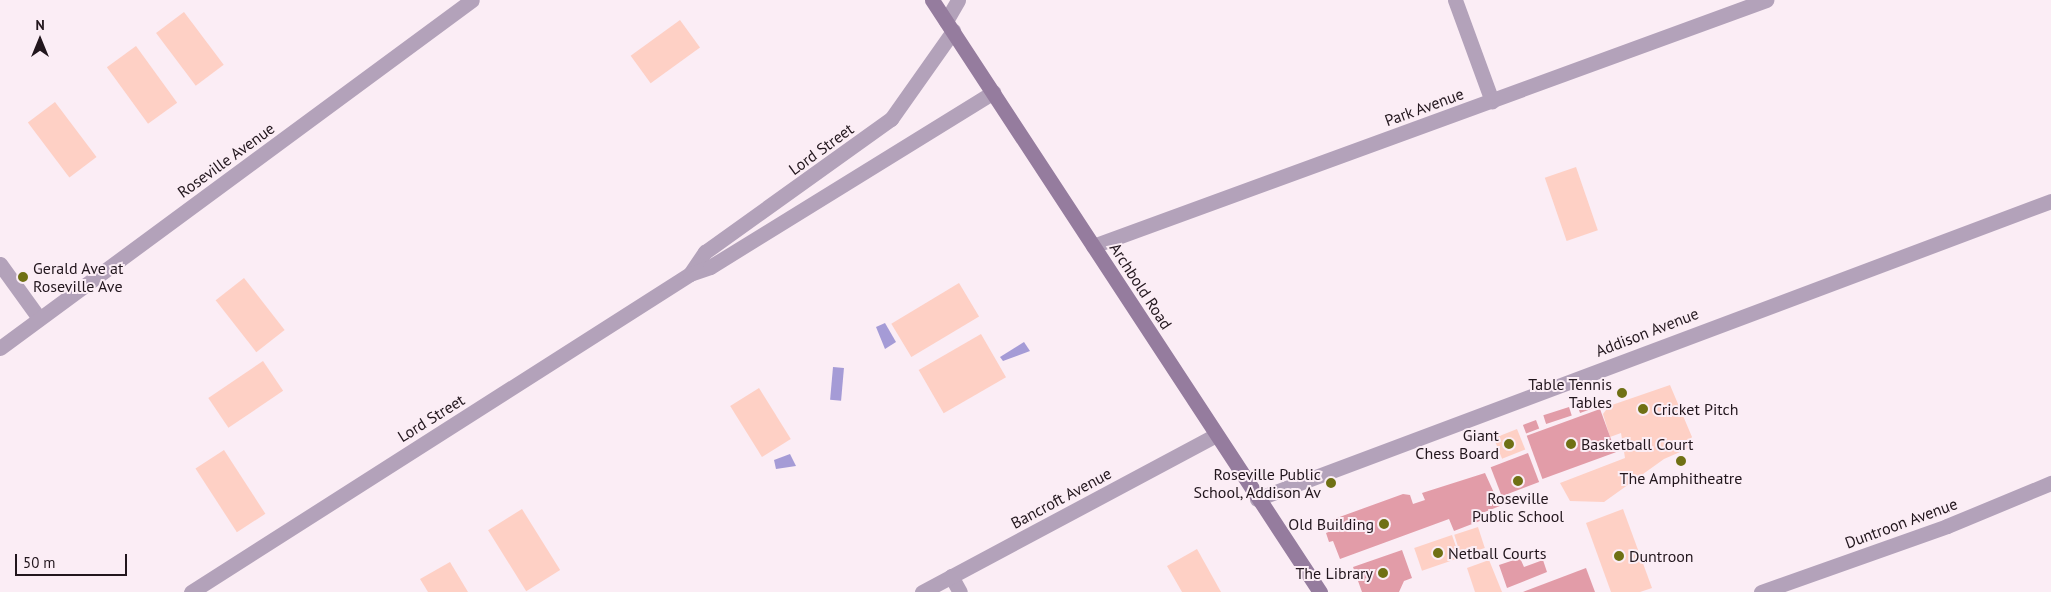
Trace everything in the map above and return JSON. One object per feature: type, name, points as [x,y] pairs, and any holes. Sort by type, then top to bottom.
[{"type":"main road","name":"Archbold Road","points":[[932,0],[1320,592]]},
{"type":"street","name":"Roseville Avenue","points":[[0,348],[472,0]]},
{"type":"street","name":"Lord Street","points":[[690,274],[705,252],[892,119],[949,26],[958,0]]},
{"type":"street","points":[[1455,0],[1492,101]]},
{"type":"street","name":"Park Avenue","points":[[1093,246],[1766,0]]},
{"type":"street","name":"Lord Street","points":[[191,592],[690,274],[710,267],[993,92]]},
{"type":"street","name":"Addison Avenue","points":[[1257,498],[2051,202]]},
{"type":"street","points":[[0,264],[39,318]]},
{"type":"street","name":"Bancroft Avenue","points":[[922,592],[1216,435]]},
{"type":"street","name":"Duntroon Avenue","points":[[1761,592],[1946,526],[2051,483]]},
{"type":"street","points":[[951,576],[960,592]]},
{"type":"shaded area","points":[[184,12],[224,65],[196,86],[156,33]]},
{"type":"shaded area","points":[[680,20],[700,48],[651,83],[631,56]]},
{"type":"shaded area","points":[[136,46],[177,103],[148,124],[107,67]]},
{"type":"shaded area","points":[[55,102],[97,157],[69,178],[28,122]]},
{"type":"shaded area","points":[[1576,167],[1598,230],[1567,241],[1545,178]]},
{"type":"shaded area","points":[[244,278],[285,330],[256,352],[216,300]]},
{"type":"shaded area","points":[[959,283],[979,316],[911,357],[891,324]]},
{"type":"shaded area","points":[[885,323],[896,342],[885,349],[876,327]]},
{"type":"shaded area","points":[[981,334],[1006,377],[944,413],[919,370]]},
{"type":"shaded area","points":[[1024,342],[1030,351],[1003,361],[1000,357]]},
{"type":"shaded area","points":[[263,361],[283,391],[228,428],[208,398]]},
{"type":"shaded area","points":[[833,367],[844,368],[841,401],[830,400]]},
{"type":"shaded area","points":[[1670,385],[1692,437],[1687,449],[1664,459],[1604,502],[1570,501],[1560,483],[1625,458],[1621,433],[1610,437],[1603,414],[1609,406]]},
{"type":"shaded area","points":[[759,388],[791,439],[762,457],[730,406]]},
{"type":"shaded area","name":"Giant Chess Board","points":[[1517,429],[1525,449],[1502,459],[1494,438]]},
{"type":"shaded area","points":[[224,450],[265,514],[237,532],[195,469]]},
{"type":"shaded area","points":[[790,454],[796,466],[776,469],[774,460]]},
{"type":"shaded area","points":[[522,509],[560,570],[526,591],[488,530]]},
{"type":"shaded area","name":"Duntroon","points":[[1623,509],[1652,588],[1640,592],[1611,592],[1586,523]]},
{"type":"shaded area","points":[[1478,527],[1485,548],[1461,556],[1454,535]]},
{"type":"shaded area","name":"Netball Courts","points":[[1452,535],[1460,558],[1422,571],[1414,548]]},
{"type":"shaded area","points":[[1197,549],[1221,592],[1182,592],[1167,566]]},
{"type":"shaded area","points":[[1489,560],[1502,592],[1475,592],[1467,568]]},
{"type":"shaded area","points":[[450,562],[468,592],[428,592],[420,579]]},
{"type":"building","points":[[1589,400],[1592,408],[1580,413],[1577,405]]},
{"type":"building","points":[[1569,407],[1572,416],[1546,424],[1543,415]]},
{"type":"building","name":"Basketball Court","points":[[1600,409],[1616,452],[1542,479],[1527,436]]},
{"type":"building","points":[[1536,420],[1539,428],[1526,433],[1523,425]]},
{"type":"building","points":[[1528,453],[1539,482],[1502,496],[1491,467]]},
{"type":"building","name":"Old Building","points":[[1485,473],[1500,506],[1482,513],[1485,519],[1454,531],[1449,519],[1340,559],[1333,541],[1329,542],[1326,533],[1331,531],[1334,519],[1403,494],[1410,495],[1413,504],[1425,500],[1422,493]]},
{"type":"building","name":"The Library","points":[[1402,550],[1412,578],[1404,581],[1399,592],[1362,592],[1353,567]]},
{"type":"building","points":[[1520,558],[1524,567],[1543,560],[1547,572],[1507,588],[1499,565]]},
{"type":"building","points":[[1586,568],[1595,592],[1523,592]]},
{"type":"place","name":"Gerald Ave at Roseville Ave","points":[[23,277]]},
{"type":"place","name":"Table Tennis Tables","points":[[1622,393]]},
{"type":"place","name":"Cricket Pitch","points":[[1643,409]]},
{"type":"place","name":"Giant Chess Board","points":[[1509,444]]},
{"type":"place","name":"Basketball Court","points":[[1571,444]]},
{"type":"place","name":"The Amphitheatre","points":[[1681,461]]},
{"type":"place","name":"Roseville Public School","points":[[1518,481]]},
{"type":"place","name":"Roseville Public School, Addison Av","points":[[1331,483]]},
{"type":"place","name":"Old Building","points":[[1384,524]]},
{"type":"place","name":"Netball Courts","points":[[1438,553]]},
{"type":"place","name":"Duntroon","points":[[1619,556]]},
{"type":"place","name":"The Library","points":[[1383,573]]}]
